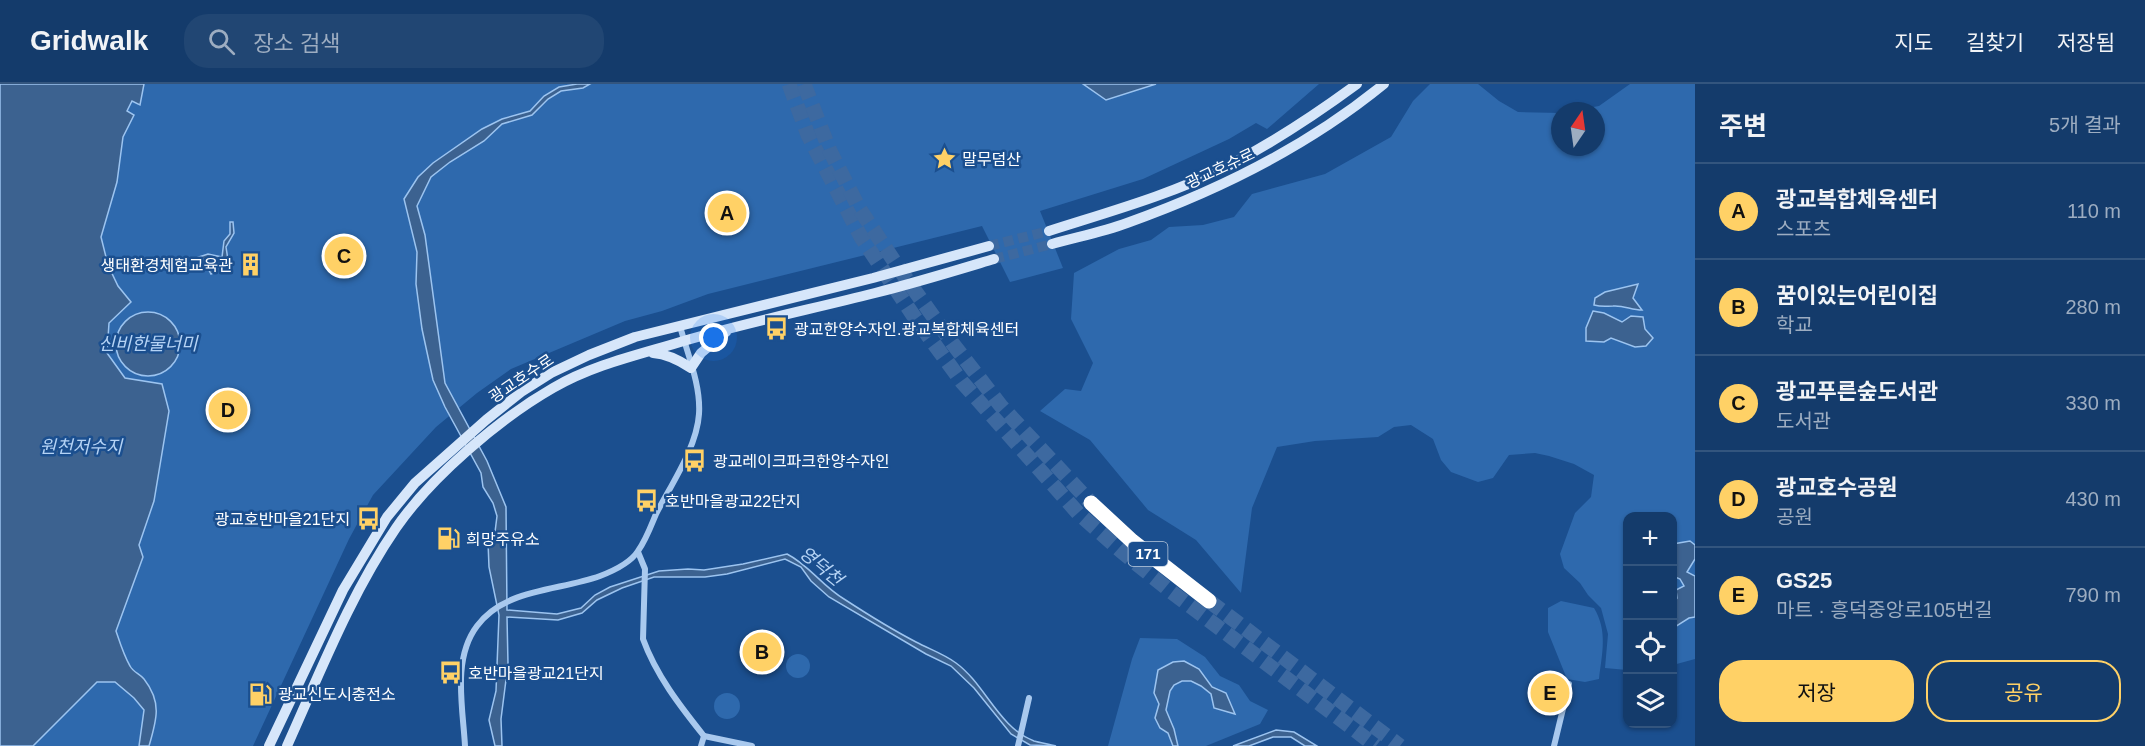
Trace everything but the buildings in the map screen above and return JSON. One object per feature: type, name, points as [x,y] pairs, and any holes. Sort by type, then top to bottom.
[{"type":"highway","name":"171","points":[[1091,503],[1176,578],[1209,601]]},
{"type":"main road","name":"광교호수로","points":[[1049,231],[1119,209],[1224,168],[1291,131],[1357,84]]},
{"type":"main road","name":"광교호수로","points":[[1052,244],[1125,224],[1223,184],[1299,144],[1384,84]]},
{"type":"main road","name":"광교호수로","points":[[269,746],[343,590],[387,518],[415,483],[520,392],[551,372],[635,337],[873,278],[989,246]]},
{"type":"main road","name":"광교호수로","points":[[287,746],[356,596],[396,527],[450,466],[492,431],[554,387],[595,369],[731,327],[877,292],[994,260]]},
{"type":"main road","points":[[646,352],[663,354],[691,368],[710,345],[731,327]]},
{"type":"street","points":[[465,746],[463,656],[477,626],[492,610],[508,601],[601,576],[618,568],[638,552],[697,428],[699,402],[680,326]]},
{"type":"street","points":[[638,552],[645,569],[643,639],[677,703],[704,736],[752,746]]},
{"type":"street","points":[[1554,746],[1569,684]]},
{"type":"street","points":[[1018,746],[1029,698]]},
{"type":"street","points":[[701,746],[704,736]]},
{"type":"shaded area","points":[[0,84],[1319,84],[1267,129],[1256,123],[1229,139],[1143,179],[1040,211],[1063,268],[1010,282],[982,226],[708,294],[662,311],[625,321],[511,369],[477,393],[436,427],[373,495],[349,539],[253,746],[0,746]]},
{"type":"shaded area","points":[[1430,84],[1478,84],[1499,101],[1518,112],[1551,113],[1551,156],[1605,156],[1605,102],[1630,84],[1695,84],[1695,659],[1677,664],[1677,512],[1623,512],[1623,670],[1605,668],[1608,634],[1601,608],[1564,568],[1560,554],[1575,513],[1591,497],[1594,475],[1574,464],[1535,453],[1509,455],[1493,478],[1478,482],[1451,472],[1441,460],[1433,439],[1411,425],[1394,427],[1378,437],[1315,441],[1277,447],[1252,508],[1241,593],[1196,540],[1148,510],[1090,440],[1040,411],[1065,389],[1081,391],[1093,363],[1071,319],[1074,273],[1119,249],[1151,240],[1169,227],[1203,225],[1234,217],[1252,194],[1325,174],[1391,137],[1413,101]]},
{"type":"shaded area","points":[[1561,601],[1594,608],[1603,634],[1599,679],[1585,682],[1567,679],[1548,632],[1548,608]]},
{"type":"shaded area","points":[[1140,638],[1177,639],[1205,657],[1220,676],[1239,685],[1250,701],[1268,710],[1260,724],[1206,746],[1108,746]]},
{"type":"shaded area","points":[[798,654],[807,657],[810,666],[807,675],[798,678],[789,675],[786,666],[789,657]]},
{"type":"shaded area","points":[[727,693],[736,697],[740,706],[736,715],[727,719],[718,715],[714,706],[718,697]]},
{"type":"water","name":"원천저수지","points":[[0,84],[144,84],[140,105],[132,101],[127,111],[134,115],[123,137],[117,182],[101,237],[108,265],[118,286],[131,302],[109,323],[107,353],[125,378],[162,384],[169,411],[154,501],[139,545],[143,557],[116,631],[130,666],[144,679],[154,695],[156,719],[149,746],[139,746],[144,710],[115,682],[97,682],[33,746],[0,746]]},
{"type":"water","points":[[590,84],[583,88],[561,91],[548,99],[532,115],[502,124],[484,141],[450,162],[431,177],[417,206],[425,235],[445,383],[487,461],[506,507],[507,610],[557,614],[581,608],[595,595],[610,587],[659,571],[704,570],[787,554],[853,605],[897,632],[956,663],[976,682],[1011,726],[1022,735],[1034,741],[1056,746],[1030,745],[1011,734],[974,688],[951,666],[926,654],[829,597],[811,581],[801,567],[785,559],[727,574],[705,577],[654,577],[597,600],[582,613],[558,620],[507,617],[508,664],[501,719],[502,746],[495,746],[489,720],[496,691],[499,615],[489,567],[488,542],[495,532],[497,516],[493,503],[483,487],[481,473],[433,380],[422,329],[416,284],[417,252],[404,199],[418,177],[433,163],[482,129],[502,119],[530,111],[544,96],[559,87]]},
{"type":"water","points":[[1083,84],[1156,84],[1106,100]]},
{"type":"water","points":[[230,222],[233,222],[234,233],[226,247],[228,260],[211,274],[203,259],[199,257],[208,254],[222,257],[224,241],[230,234]]},
{"type":"water","points":[[1638,284],[1633,298],[1642,310],[1594,305],[1595,298],[1605,292]]},
{"type":"water","points":[[1593,311],[1604,313],[1622,322],[1631,316],[1643,317],[1645,329],[1653,338],[1646,346],[1635,347],[1611,338],[1604,342],[1586,341],[1586,328]]},
{"type":"water","name":"신비한물너미","points":[[142,312],[154,312],[171,321],[178,332],[180,344],[178,356],[171,367],[154,376],[142,376],[130,371],[121,362],[116,350],[116,338],[121,326],[130,317]]},
{"type":"water","points":[[1690,541],[1695,545],[1695,559],[1687,572],[1695,576],[1695,617],[1677,626],[1677,590],[1684,586],[1677,578],[1677,543]]},
{"type":"water","points":[[1184,661],[1199,669],[1212,687],[1226,693],[1235,714],[1214,708],[1211,694],[1191,681],[1182,681],[1174,685],[1170,691],[1166,710],[1178,746],[1173,746],[1168,733],[1160,728],[1155,718],[1159,704],[1154,693],[1158,670],[1173,662]]},
{"type":"water","points":[[1276,730],[1294,732],[1317,746],[1305,746],[1291,737],[1273,737],[1249,746],[1233,746]]},
{"type":"tunnel","points":[[789,84],[808,135],[861,237],[913,315],[962,382],[1078,513],[1169,590],[1376,746]]},
{"type":"tunnel","points":[[804,84],[830,151],[859,208],[900,270],[1001,406],[1091,503]]},
{"type":"tunnel","points":[[989,246],[1049,231]]},
{"type":"tunnel","points":[[994,259],[1052,244]]},
{"type":"tunnel","points":[[1209,601],[1400,746]]},
{"type":"place","name":"말무덤산","points":[[944,159]]},
{"type":"place","name":"광교복합체육센터","points":[[727,213]]},
{"type":"place","name":"광교푸른숲도서관","points":[[344,256]]},
{"type":"place","name":"생태환경체험교육관","points":[[251,265]]},
{"type":"place","name":"광교한양수자인.광교복합체육센터","points":[[776,329]]},
{"type":"place","name":"광교호수공원","points":[[228,410]]},
{"type":"place","name":"광교레이크파크한양수자인","points":[[695,461]]},
{"type":"place","name":"호반마을광교22단지","points":[[647,501]]},
{"type":"place","name":"광교호반마을21단지","points":[[368,519]]},
{"type":"place","name":"희망주유소","points":[[448,539]]},
{"type":"place","name":"꿈이있는어린이집","points":[[762,652]]},
{"type":"place","name":"호반마을광교21단지","points":[[450,673]]},
{"type":"place","name":"GS25","points":[[1550,693]]},
{"type":"place","name":"광교신도시충전소","points":[[260,694]]},
{"type":"water label","name":"영덕천","points":[[821,566]]}]
